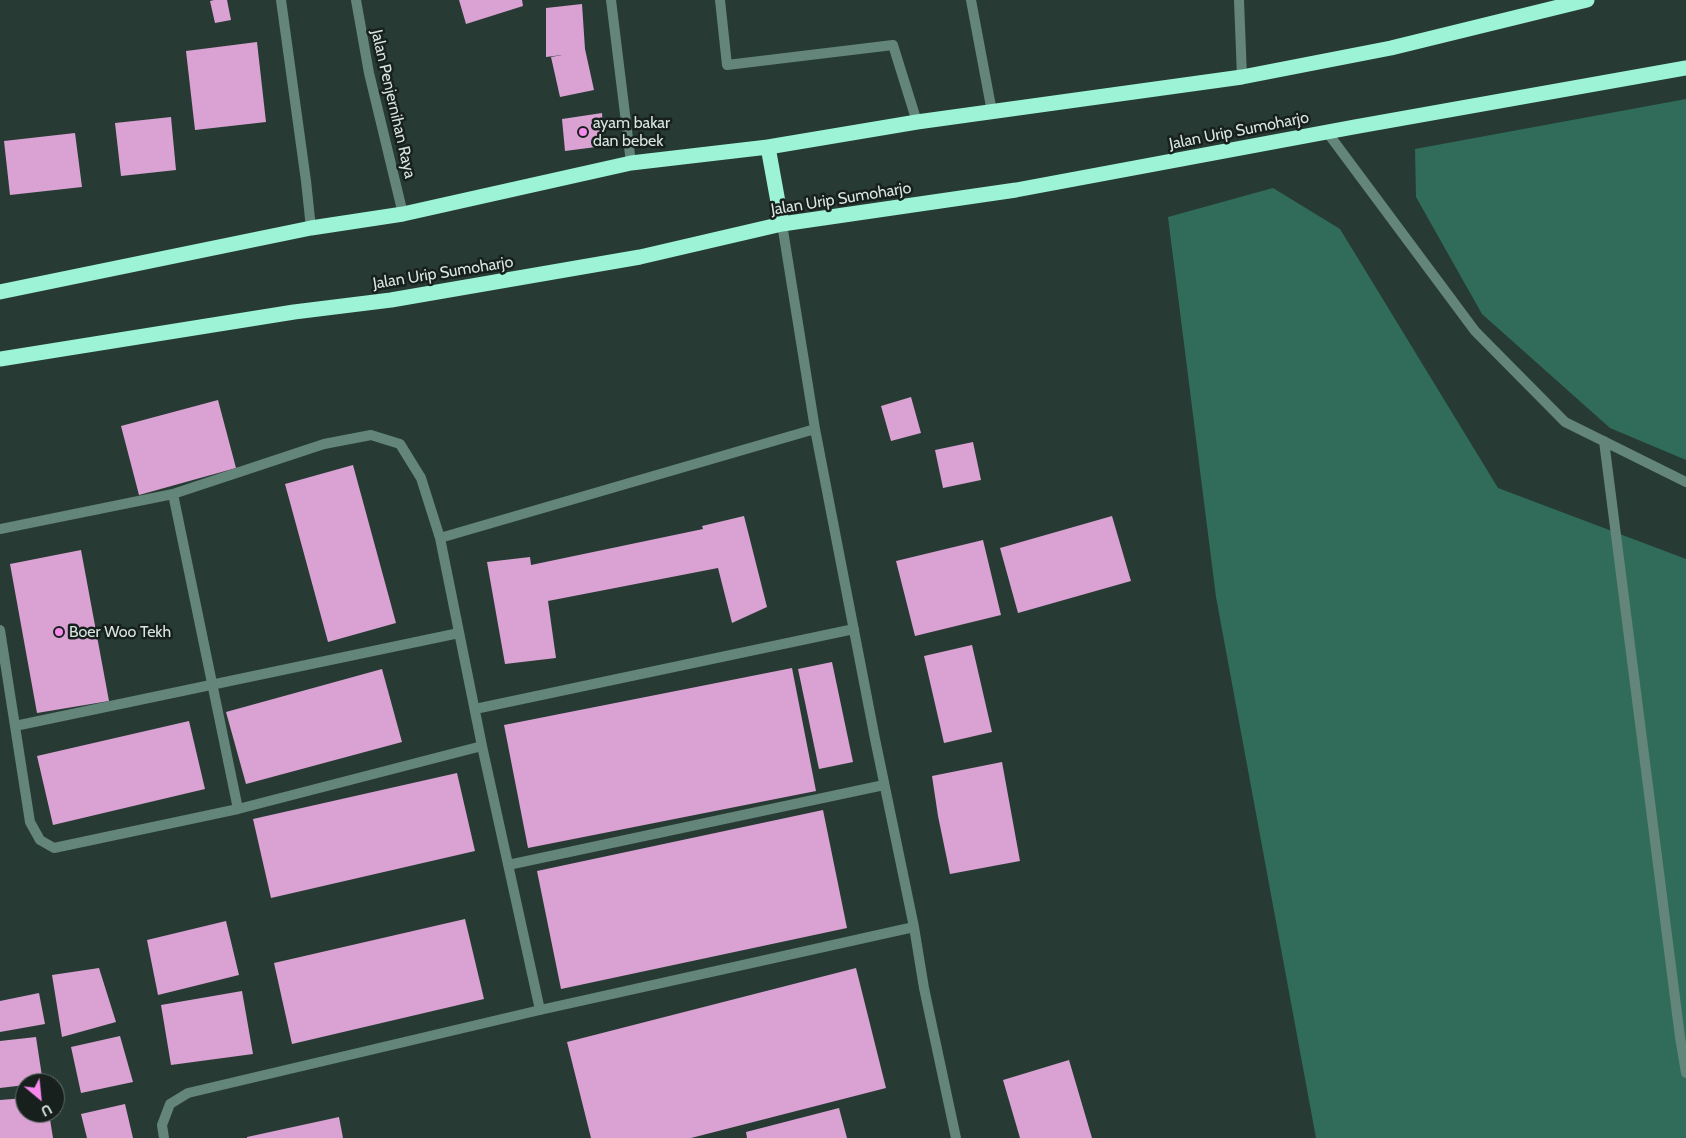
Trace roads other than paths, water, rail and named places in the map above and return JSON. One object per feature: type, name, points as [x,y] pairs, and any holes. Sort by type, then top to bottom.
[{"type":"highway","points":[[0,292],[311,228],[403,214],[631,163],[768,147],[917,122],[1242,77],[1391,48],[1587,0]]},
{"type":"highway","name":"Jalan Urip Sumoharjo","points":[[0,359],[294,312],[420,295],[640,257],[782,224],[1016,190],[1326,132],[1686,68]]},
{"type":"highway","points":[[768,147],[782,224]]},
{"type":"street","points":[[281,0],[311,228]]},
{"type":"street","name":"Jalan Penjernihan Raya","points":[[356,0],[369,73],[403,214]]},
{"type":"street","points":[[612,0],[631,163]]},
{"type":"street","points":[[720,0],[727,66],[893,44],[917,122]]},
{"type":"street","points":[[971,0],[992,112]]},
{"type":"street","points":[[1239,0],[1242,77]]},
{"type":"street","points":[[1326,132],[1475,331],[1566,422],[1686,482]]},
{"type":"street","points":[[782,224],[815,429],[884,785],[914,927],[924,988],[956,1138]]},
{"type":"street","points":[[440,538],[815,429]]},
{"type":"street","points":[[0,529],[173,494],[324,444],[371,435],[400,444],[421,478],[440,538],[474,709],[540,1010]]},
{"type":"street","points":[[1604,441],[1686,1073]]},
{"type":"street","points":[[173,494],[238,809]]},
{"type":"street","points":[[474,709],[854,629]]},
{"type":"street","points":[[0,630],[30,822],[40,840],[54,848],[238,809],[482,746]]},
{"type":"street","points":[[15,726],[459,633]]},
{"type":"street","points":[[508,864],[884,785]]},
{"type":"street","points":[[164,1138],[162,1125],[170,1104],[188,1093],[540,1010],[914,927]]},
{"type":"place","name":"ayam bakar dan bebek","points":[[583,132]]},
{"type":"place","name":"Boer Woo Tekh","points":[[59,632]]}]
